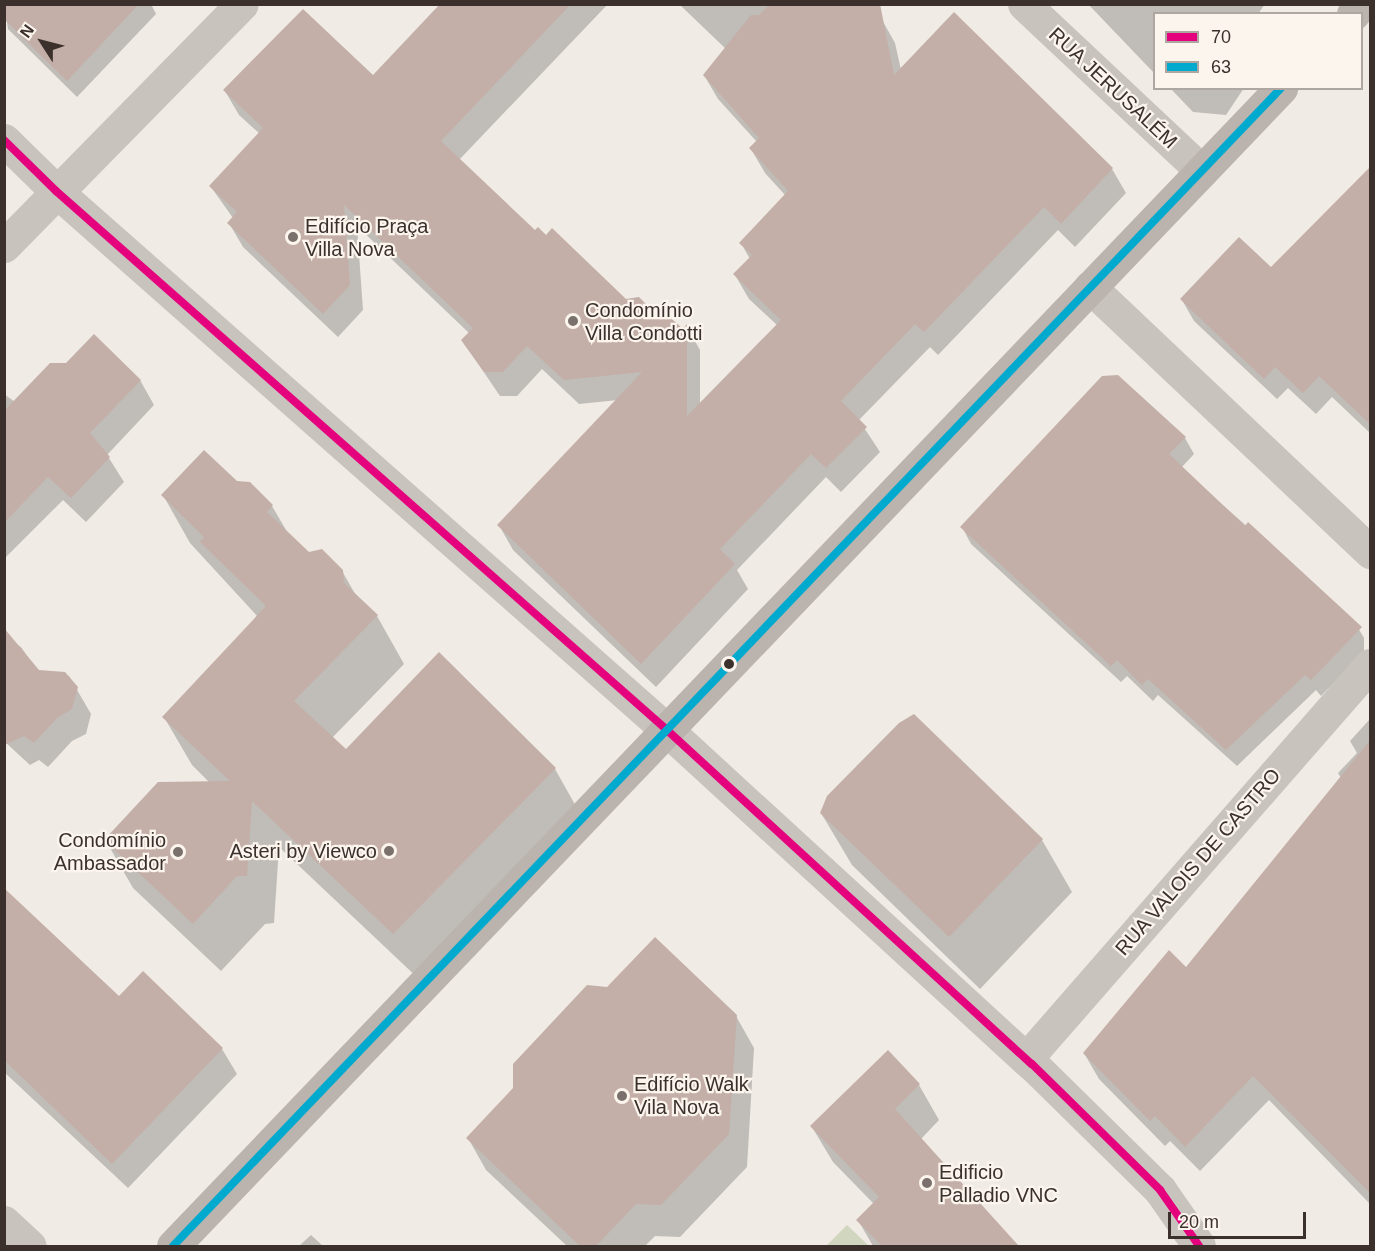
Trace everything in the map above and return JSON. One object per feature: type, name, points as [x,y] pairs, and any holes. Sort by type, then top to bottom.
[{"type":"street","points":[[4,246],[242,4]]},
{"type":"street","name":"RUA JERUSALÉM","points":[[1023,4],[1202,171]]},
{"type":"street","points":[[173,1246],[1279,90]]},
{"type":"street","points":[[4,140],[56,191],[668,731],[1026,1059],[1160,1190],[1199,1246]]},
{"type":"street","points":[[1090,287],[1371,552]]},
{"type":"street","name":"RUA VALOIS DE CASTRO","points":[[1026,1059],[1371,665]]},
{"type":"street","points":[[4,1222],[30,1246]]},
{"type":"green space","points":[[847,1225],[869,1246],[826,1246]]},
{"type":"building","points":[[4,4],[139,4],[67,81],[4,19]]},
{"type":"building","points":[[440,4],[571,4],[441,141],[535,230],[538,227],[546,235],[552,228],[626,299],[639,297],[653,311],[663,311],[683,329],[687,324],[687,416],[781,320],[733,274],[752,255],[739,243],[788,191],[749,148],[759,138],[703,75],[751,15],[759,15],[770,4],[880,4],[894,75],[954,12],[1113,168],[1061,224],[1044,207],[924,332],[915,324],[841,401],[867,427],[826,468],[811,454],[720,549],[735,564],[641,664],[497,525],[642,372],[564,380],[527,346],[503,372],[484,372],[461,340],[473,328],[344,205],[350,285],[323,314],[227,223],[237,212],[209,186],[263,128],[223,90],[303,9],[373,75]]},
{"type":"building","points":[[1371,166],[1371,425],[1319,376],[1303,393],[1275,367],[1264,379],[1180,299],[1239,237],[1271,267]]},
{"type":"building","points":[[94,334],[141,380],[90,433],[110,457],[71,498],[48,477],[4,523],[4,411],[50,363],[66,363]]},
{"type":"building","points":[[1118,375],[1186,437],[1169,454],[1245,526],[1248,522],[1362,627],[1311,680],[1305,675],[1226,750],[1148,679],[1142,685],[1117,660],[1111,666],[960,527],[1102,376]]},
{"type":"building","name":"Asteri by Viewco","points":[[204,450],[237,481],[250,482],[273,505],[267,512],[309,552],[322,549],[343,570],[344,583],[378,615],[294,701],[346,749],[439,652],[556,768],[393,934],[252,801],[247,876],[237,876],[193,924],[104,840],[158,782],[230,781],[162,717],[266,606],[200,542],[204,537],[161,495]]},
{"type":"building","points":[[4,628],[39,670],[65,672],[78,687],[72,709],[58,717],[34,743],[24,736],[4,745]]},
{"type":"building","points":[[914,714],[1043,839],[949,937],[820,813],[827,796],[899,723]]},
{"type":"building","points":[[1371,739],[1371,1194],[1253,1076],[1185,1147],[1155,1116],[1150,1121],[1083,1053],[1169,950],[1186,967]]},
{"type":"building","points":[[4,888],[119,996],[143,971],[223,1048],[112,1164],[4,1060]]},
{"type":"building","name":"Edifício Walk Vila Nova","points":[[655,937],[737,1015],[729,1134],[661,1205],[636,1204],[596,1246],[580,1246],[466,1138],[513,1088],[513,1064],[587,985],[607,987]]},
{"type":"building","points":[[888,1050],[920,1084],[895,1109],[1019,1246],[882,1246],[856,1220],[879,1197],[810,1126]]},
{"type":"transit line","name":"63","points":[[173,1246],[1279,90]]},
{"type":"transit line","name":"70","points":[[4,140],[56,191],[668,731],[1032,1064],[1160,1190],[1199,1246]]},
{"type":"place","name":"Edifício Praça Villa Nova","points":[[293,237]]},
{"type":"place","name":"Condomínio Villa Condotti","points":[[573,321]]},
{"type":"place","name":"Asteri by Viewco","points":[[389,851]]},
{"type":"place","name":"Condomínio Ambassador","points":[[178,852]]},
{"type":"place","name":"Edifício Walk Vila Nova","points":[[622,1096]]},
{"type":"place","name":"Edificio Palladio VNC","points":[[927,1183]]}]
